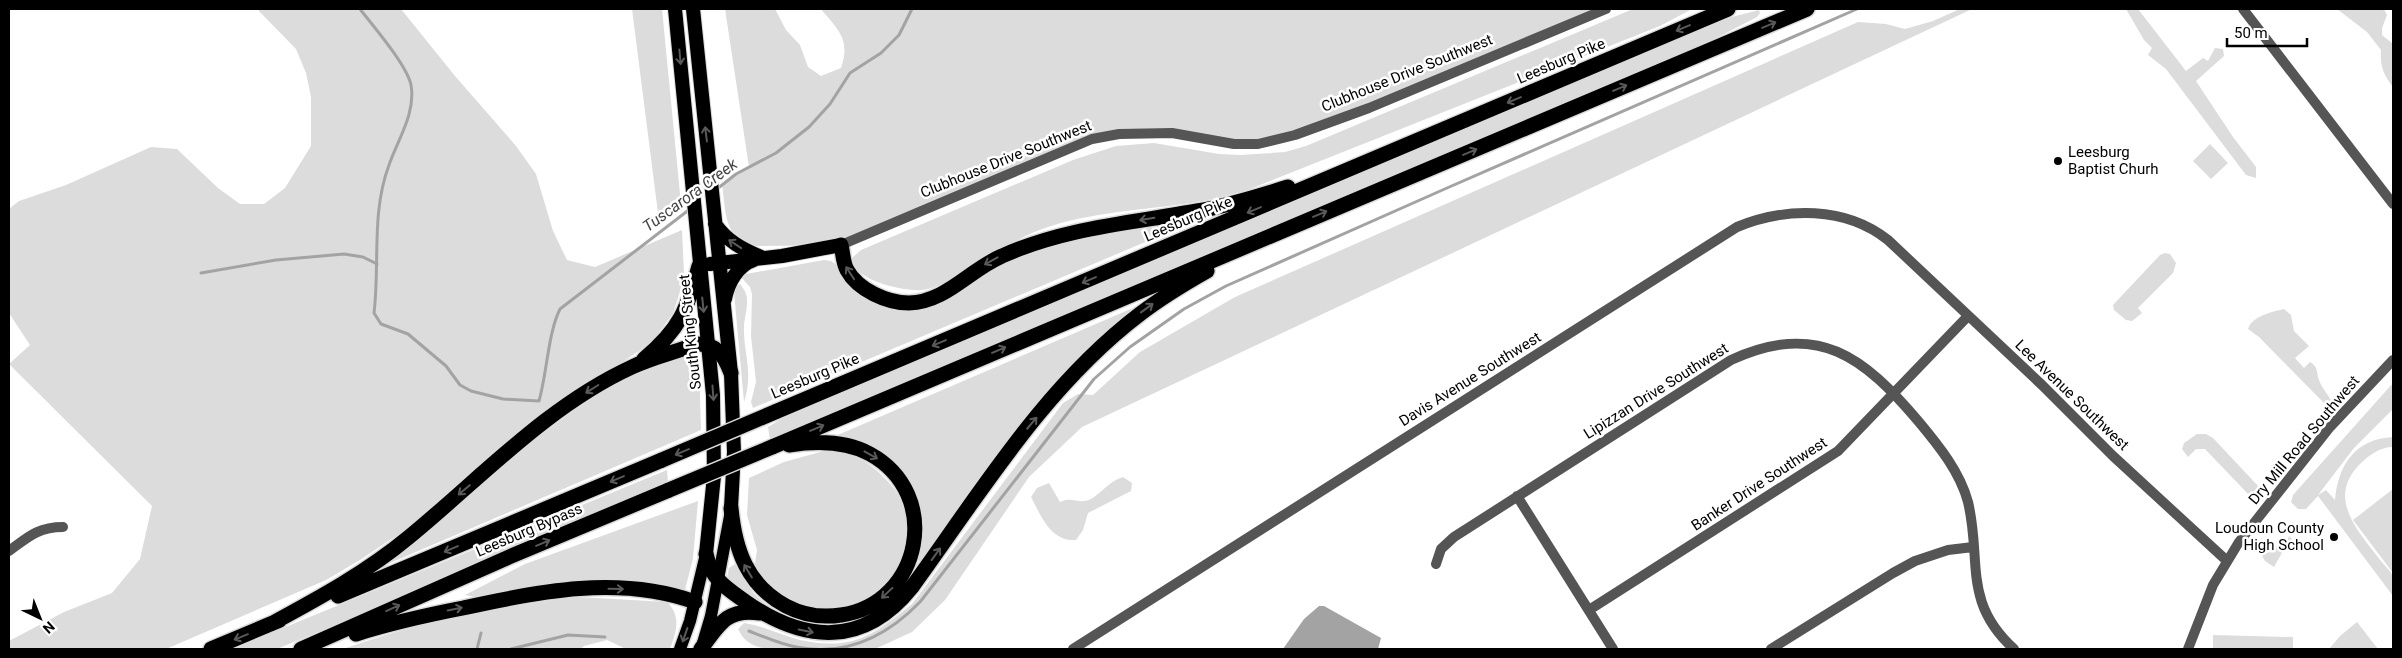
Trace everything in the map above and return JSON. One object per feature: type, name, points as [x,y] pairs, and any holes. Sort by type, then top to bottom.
[{"type":"highway","name":"South King Street","points":[[675,9],[713,395],[713,484],[706,554]]},
{"type":"highway","points":[[693,9],[712,182],[718,263],[731,373],[734,443],[731,508],[736,542],[746,570],[763,590],[777,601],[798,612],[816,616],[853,614],[878,601],[896,585],[902,576],[914,545],[916,525],[910,499],[897,476],[870,454],[841,445],[825,442],[772,447]]},
{"type":"highway","name":"Leesburg Pike","points":[[662,460],[1728,9]]},
{"type":"highway","points":[[772,447],[1807,9]]},
{"type":"highway","points":[[841,245],[847,270],[861,286],[892,301],[908,303],[926,300],[943,294],[1001,256],[1048,238],[1236,202],[1364,164]]},
{"type":"highway","points":[[715,224],[734,245],[761,257]]},
{"type":"highway","points":[[706,554],[709,568],[718,581],[761,613],[793,628],[828,633],[872,622],[894,608],[912,587],[1026,430],[1093,355],[1138,315],[1161,298],[1259,240]]},
{"type":"highway","name":"Clubhouse Drive Southwest","points":[[699,266],[761,257],[782,256],[841,245]]},
{"type":"highway","points":[[723,308],[729,284],[740,268],[747,262],[761,257]]},
{"type":"highway","points":[[271,624],[347,582],[376,562],[409,538],[554,415],[584,394],[634,366],[660,345],[688,307],[699,266]]},
{"type":"highway","points":[[634,366],[697,344],[708,344],[722,354],[731,373]]},
{"type":"highway","name":"Leesburg Bypass","points":[[301,649],[500,561],[772,447]]},
{"type":"highway","name":"Leesburg Bypass","points":[[210,649],[662,460]]},
{"type":"highway","points":[[307,649],[387,624],[510,597],[554,591],[588,588],[657,591],[695,602]]},
{"type":"highway","points":[[701,649],[717,626],[729,615],[745,611],[761,613]]},
{"type":"main road","points":[[701,649],[718,581],[731,508]]},
{"type":"main road","name":"South King Street","points":[[680,649],[695,602],[706,554]]},
{"type":"street","name":"Clubhouse Drive Southwest","points":[[841,245],[1092,139],[1119,134],[1172,133],[1234,144],[1258,144],[1295,135],[1369,108],[1606,9]]},
{"type":"street","points":[[2243,9],[2393,204]]},
{"type":"street","name":"Davis Avenue Southwest","points":[[1073,649],[1737,227],[1773,215],[1790,213],[1834,216],[1872,228],[1898,249]]},
{"type":"street","name":"Lee Avenue Southwest","points":[[1898,249],[2226,560]]},
{"type":"street","name":"Banker Drive Southwest","points":[[1589,610],[1838,451],[1968,316]]},
{"type":"street","name":"Lipizzan Drive Southwest","points":[[1436,564],[1441,549],[1454,537],[1731,360],[1752,350],[1799,342],[1826,346],[1864,366],[1894,392],[1937,443],[1960,482],[1968,502],[1974,576],[1982,602],[1992,624],[2014,649]]},
{"type":"street","name":"Dry Mill Road Southwest","points":[[2188,649],[2213,585],[2226,560],[2330,427],[2393,360]]},
{"type":"street","points":[[1517,496],[1613,649]]},
{"type":"street","points":[[9,551],[36,532],[48,527],[63,527]]},
{"type":"street","points":[[1771,649],[1892,572],[1915,561],[1948,550],[1973,547]]},
{"type":"shaded area","points":[[257,9],[401,9],[455,76],[516,146],[536,174],[553,231],[567,260],[595,267],[682,230],[684,274],[673,313],[655,338],[642,349],[563,401],[492,454],[415,523],[326,580],[166,649],[9,649],[9,641],[64,612],[112,593],[140,559],[152,506],[9,364],[30,345],[9,313],[9,209],[19,201],[66,185],[151,147],[177,149],[218,188],[240,204],[264,204],[285,188],[311,146],[311,97],[306,73],[296,49]]},
{"type":"shaded area","points":[[632,9],[662,9],[681,204],[658,213]]},
{"type":"shaded area","points":[[725,9],[775,9],[786,30],[800,45],[808,67],[821,76],[841,68],[844,58],[844,42],[833,23],[821,9],[1599,9],[1295,135],[1234,144],[1196,139],[1119,134],[1077,145],[841,245],[755,246],[737,237],[728,222],[724,204],[722,184],[749,167]]},
{"type":"shaded area","points":[[1633,9],[1692,9],[1660,26],[1250,189],[1201,201],[1088,217],[1050,226],[1032,233],[929,289],[914,290],[892,287],[869,278],[860,273],[854,266],[852,258],[861,250],[1073,160],[1116,146],[1154,143],[1219,154],[1241,155],[1285,152],[1306,146]]},
{"type":"shaded area","points":[[1960,9],[1972,9],[1082,427],[1029,477],[945,600],[912,632],[875,649],[768,649],[750,643],[738,629],[744,623],[800,640],[834,644],[861,638],[885,625],[912,604],[1063,403],[1078,394],[1093,395],[1140,352],[1235,297],[1858,22],[1886,24],[1905,29],[1933,21]]},
{"type":"shaded area","points":[[2126,9],[2138,9],[2186,71],[2203,58],[2208,61],[2215,48],[2223,49],[2224,56],[2196,81],[2233,137],[2256,167],[2256,178],[2246,175],[2166,69],[2148,55],[2152,48],[2144,40]]},
{"type":"shaded area","points":[[2337,9],[2384,9],[2387,15],[2382,28],[2382,35],[2393,44],[2393,87],[2383,70],[2381,50],[2367,32]]},
{"type":"shaded area","points":[[1759,10],[1760,13],[1757,17],[1699,47],[802,429],[770,439],[768,427],[786,416],[1724,19]]},
{"type":"shaded area","points":[[2210,144],[2228,163],[2211,179],[2193,161]]},
{"type":"shaded area","points":[[1202,218],[753,408],[751,402],[756,382],[751,336],[752,294],[750,287],[741,277],[746,274],[824,260],[831,261],[901,308],[1048,242]]},
{"type":"shaded area","points":[[2170,254],[2176,263],[2173,273],[2138,308],[2142,313],[2132,321],[2126,320],[2114,310],[2113,305],[2160,255]]},
{"type":"shaded area","points":[[740,284],[747,298],[744,335],[748,381],[744,402],[734,292],[735,287]]},
{"type":"shaded area","points":[[1161,296],[1130,318],[922,562],[916,559],[909,491],[833,437]]},
{"type":"shaded area","points":[[2284,309],[2291,315],[2294,331],[2309,346],[2295,358],[2304,368],[2310,362],[2315,366],[2320,383],[2332,403],[2330,406],[2324,403],[2259,337],[2248,329],[2258,318]]},
{"type":"shaded area","points":[[692,357],[699,363],[701,430],[369,572],[433,526],[526,447],[588,401],[620,382],[653,367]]},
{"type":"shaded area","points":[[2393,383],[2393,409],[2354,448],[2318,495],[2326,490],[2335,500],[2340,476],[2351,456],[2368,443],[2393,437],[2393,447],[2379,450],[2371,455],[2360,464],[2350,477],[2346,490],[2346,503],[2356,527],[2392,575],[2394,581],[2393,596],[2318,496],[2306,509],[2298,509],[2291,502],[2293,495]]},
{"type":"shaded area","points":[[2197,434],[2206,434],[2213,438],[2259,487],[2255,498],[2249,495],[2205,449],[2196,449],[2188,457],[2182,449],[2184,443]]},
{"type":"shaded area","points":[[824,451],[836,451],[853,455],[864,461],[884,478],[901,499],[906,510],[908,537],[905,553],[899,567],[879,591],[866,600],[851,606],[822,610],[802,607],[789,602],[754,570],[757,550],[747,515],[749,478],[784,462]]},
{"type":"shaded area","points":[[667,470],[668,482],[656,491],[277,649],[232,649]]},
{"type":"shaded area","points":[[1123,477],[1132,483],[1131,491],[1088,513],[1083,530],[1076,540],[1067,540],[1053,532],[1043,519],[1031,497],[1037,488],[1049,483],[1060,502],[1064,500],[1087,501]]},
{"type":"shaded area","points":[[2393,489],[2393,573],[2353,520]]},
{"type":"shaded area","points":[[698,501],[693,558],[685,590],[637,582],[560,584],[475,597],[465,595],[525,564]]},
{"type":"shaded area","points":[[2289,536],[2293,540],[2288,542],[2274,567],[2265,561],[2261,554],[2287,541]]},
{"type":"shaded area","points":[[735,564],[754,594],[775,612],[726,582],[729,568]]},
{"type":"shaded area","points":[[579,597],[667,602],[675,613],[676,619],[676,631],[670,649],[626,649],[607,640],[584,646],[581,649],[343,649],[372,639],[459,616]]},
{"type":"shaded area","points":[[1319,606],[1324,606],[1381,638],[1378,649],[1283,649],[1304,619]]},
{"type":"shaded area","points":[[2357,622],[2378,649],[2329,649],[2340,636]]},
{"type":"shaded area","points":[[2213,635],[2293,637],[2293,649],[2213,649]]},
{"type":"waterway","points":[[360,9],[403,67],[411,85],[412,95],[409,116],[383,183],[378,220],[374,313],[381,324],[408,334],[446,366],[460,385],[471,391],[503,399],[539,401],[550,341],[560,309],[690,209]]},
{"type":"waterway","name":"Tuscarora Creek","points":[[717,189],[736,174],[776,153],[809,127],[830,104],[850,73],[881,53],[899,35],[912,9]]},
{"type":"waterway","points":[[749,631],[790,646],[832,649],[864,641],[893,625],[920,602],[1094,379],[1130,347],[1184,309],[1226,286],[1857,9]]},
{"type":"waterway","points":[[201,273],[276,260],[344,254],[363,257],[377,264]]},
{"type":"waterway","name":"Tuscarora Creek","points":[[477,649],[481,633]]},
{"type":"waterway","points":[[511,649],[568,635],[605,637]]},
{"type":"place","name":"Leesburg Baptist Churh","points":[[2058,161]]},
{"type":"place","name":"Loudoun County High School","points":[[2334,537]]}]
